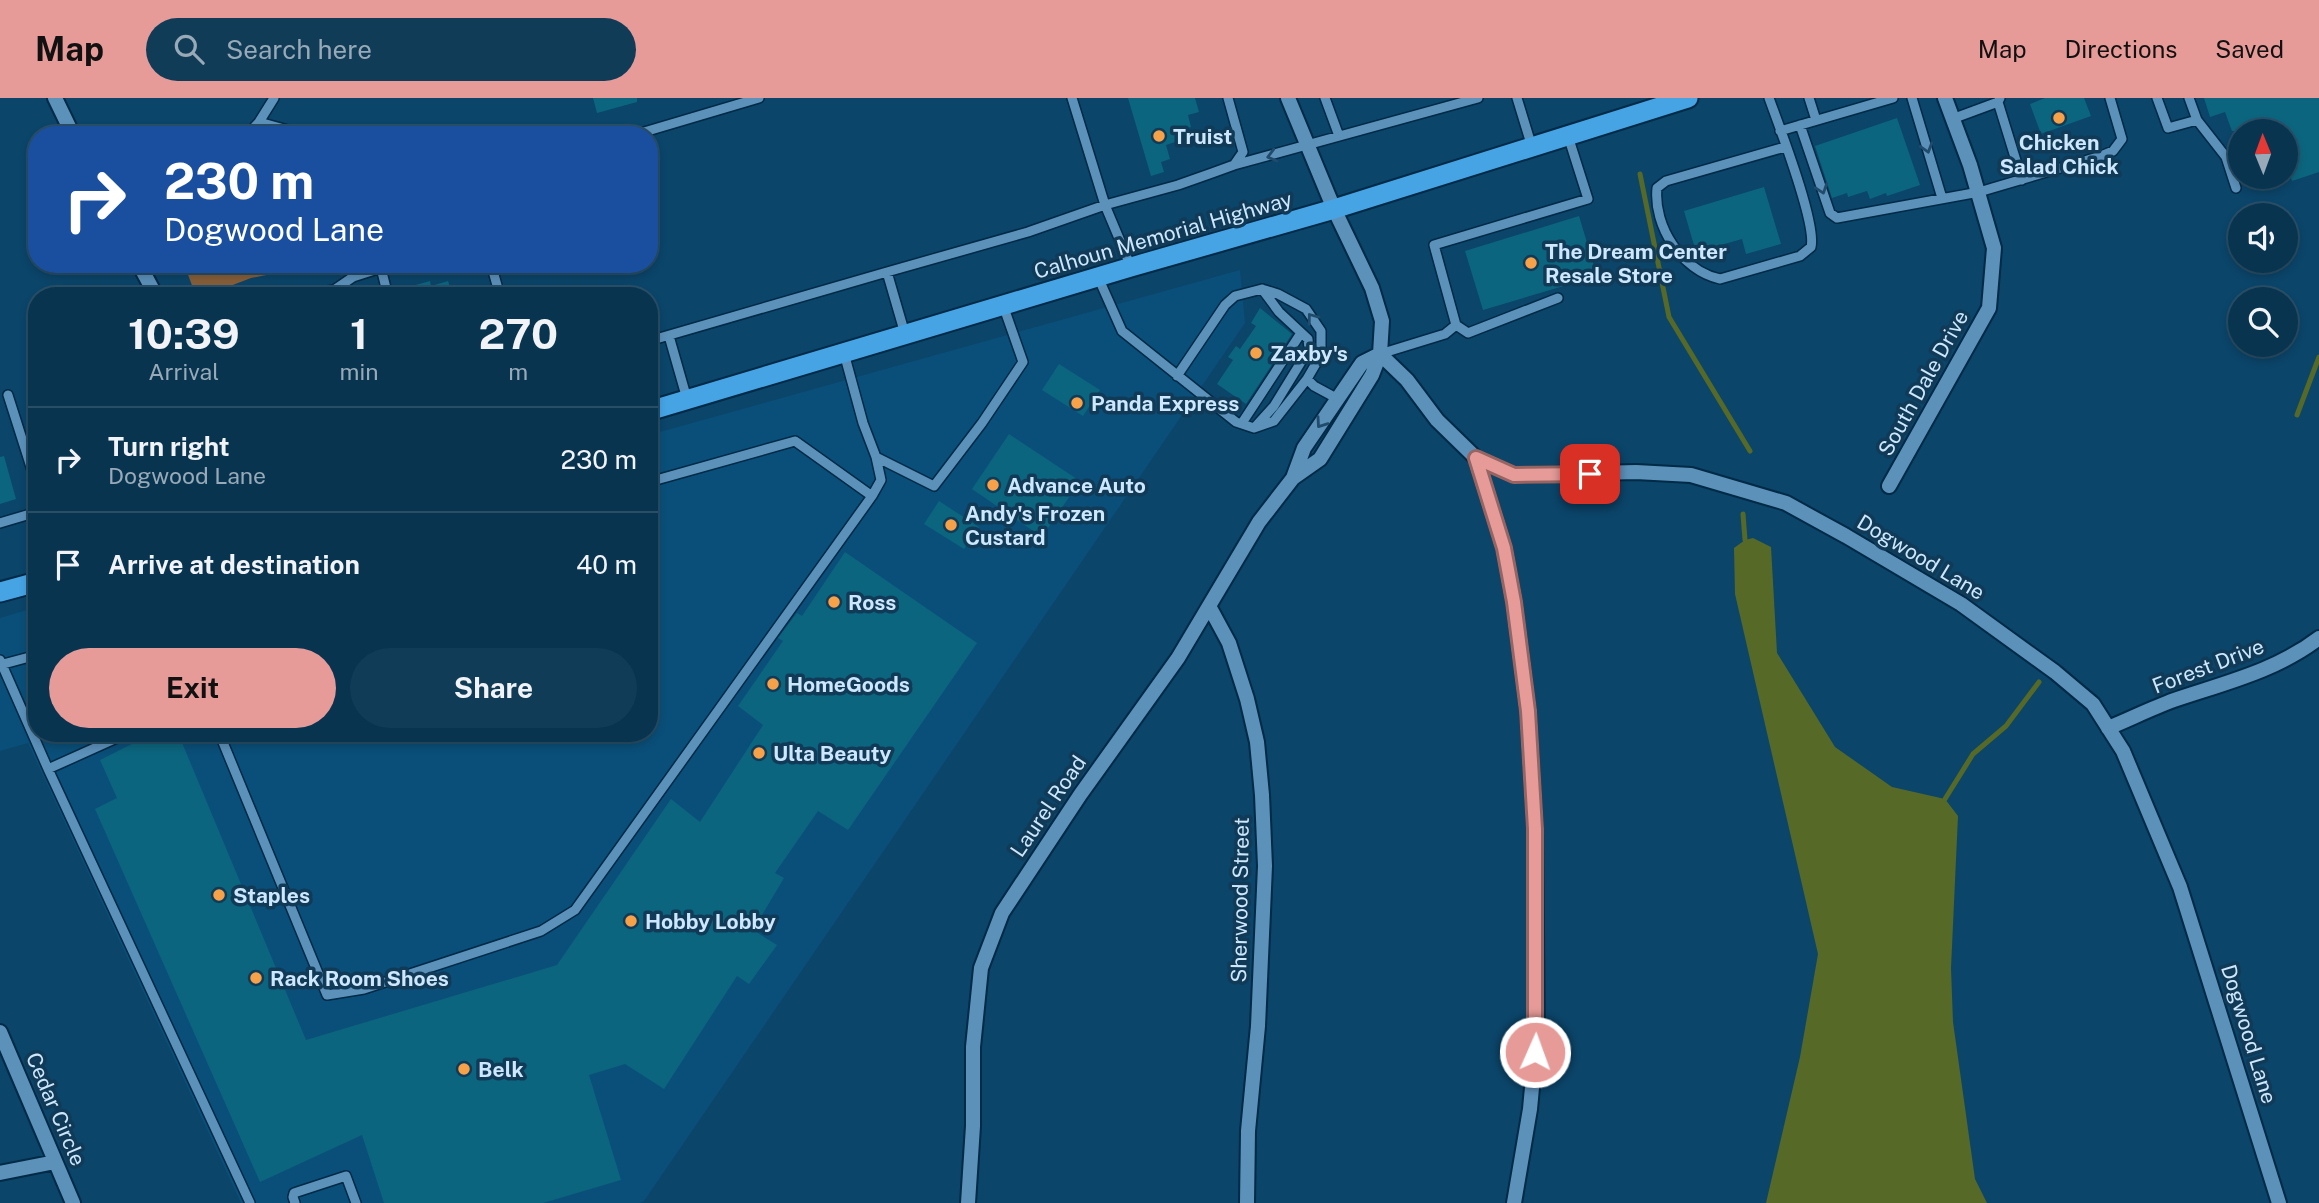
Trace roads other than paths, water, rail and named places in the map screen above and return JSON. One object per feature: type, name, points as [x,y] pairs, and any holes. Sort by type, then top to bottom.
[{"type":"highway","name":"Calhoun Memorial Highway","points":[[658,408],[1334,209],[1568,136],[1645,105],[1688,98]]},
{"type":"highway","points":[[0,592],[28,584]]},
{"type":"street","points":[[55,98],[69,126]]},
{"type":"street","points":[[1288,98],[1334,209],[1373,288],[1382,321],[1380,354]]},
{"type":"street","name":"South Dale Drive","points":[[1889,486],[1989,308],[1994,248],[1979,192],[1945,98]]},
{"type":"street","name":"Laurel Road","points":[[1293,478],[1304,447],[1362,363],[1380,354]]},
{"type":"street","name":"Laurel Road","points":[[968,1203],[973,1126],[973,1047],[981,968],[1002,914],[1080,795],[1178,658],[1259,522],[1293,478],[1320,459],[1372,375],[1380,354]]},
{"type":"street","name":"Dogwood Lane","points":[[1380,354],[1407,380],[1437,420],[1476,458],[1514,475],[1636,472],[1691,475],[1786,503],[1961,604],[2055,672],[2092,704],[2123,751],[2180,887],[2279,1203]]},
{"type":"street","points":[[1476,458],[1504,548],[1514,602],[1528,711],[1535,829],[1537,1034],[1530,1109],[1514,1203]]},
{"type":"street","name":"Sherwood Street","points":[[1209,606],[1229,643],[1247,699],[1257,742],[1262,795],[1265,866],[1258,1026],[1248,1131],[1247,1203]]},
{"type":"street","name":"Forest Drive","points":[[2108,728],[2171,701],[2252,675],[2305,649],[2319,638]]},
{"type":"street","name":"Cedar Circle","points":[[0,1032],[72,1203]]},
{"type":"street","points":[[0,1173],[55,1162]]},
{"type":"lane","points":[[255,126],[274,98]]},
{"type":"lane","points":[[658,128],[759,98]]},
{"type":"lane","points":[[1072,98],[1105,205],[1131,267]]},
{"type":"lane","points":[[1228,98],[1243,152],[1234,165]]},
{"type":"lane","points":[[1325,98],[1339,136]]},
{"type":"lane","points":[[658,338],[1028,232],[1105,205],[1442,103],[1478,98]]},
{"type":"lane","points":[[1517,98],[1532,148]]},
{"type":"lane","points":[[1769,98],[1812,228],[1811,247],[1805,253],[1720,279],[1709,276],[1674,248],[1665,232],[1656,197],[1657,188],[1666,181],[1785,147]]},
{"type":"lane","points":[[1809,98],[1816,120]]},
{"type":"lane","points":[[1780,131],[1893,98]]},
{"type":"lane","points":[[1912,98],[1942,198]]},
{"type":"lane","points":[[1800,125],[1830,213],[1837,218],[1979,192],[2113,151],[2119,145],[2121,131],[2110,98]]},
{"type":"lane","points":[[2157,98],[2168,128],[2196,120]]},
{"type":"lane","points":[[2189,98],[2196,120],[2228,163]]},
{"type":"lane","points":[[1952,119],[1999,100],[2022,180]]},
{"type":"lane","points":[[259,122],[273,126]]},
{"type":"lane","points":[[1558,298],[1468,333],[1456,325],[1434,245],[1588,199],[1568,136]]},
{"type":"lane","points":[[887,272],[905,334]]},
{"type":"lane","points":[[342,287],[363,273]]},
{"type":"lane","points":[[1098,277],[1122,331],[1186,384],[1236,422],[1254,428],[1274,421],[1307,379],[1321,355],[1321,331],[1306,309],[1278,294],[1262,289],[1235,296],[1225,306],[1177,376]]},
{"type":"lane","points":[[1254,428],[1274,406],[1309,349],[1308,339],[1279,312],[1262,289]]},
{"type":"lane","points":[[876,457],[934,486],[982,423],[1023,362],[1003,305]]},
{"type":"lane","points":[[1380,354],[1445,334],[1456,325]]},
{"type":"lane","points":[[1242,423],[1301,333]]},
{"type":"lane","points":[[669,335],[687,399]]},
{"type":"lane","points":[[224,742],[327,995],[364,989],[541,931],[575,910],[881,480],[844,353]]},
{"type":"lane","points":[[1307,379],[1338,399]]},
{"type":"lane","points":[[8,394],[28,457]]},
{"type":"lane","points":[[658,479],[795,441],[872,496]]},
{"type":"lane","points":[[0,523],[28,515]]},
{"type":"lane","points":[[28,657],[1,663],[28,724]]},
{"type":"lane","points":[[36,742],[250,1203]]},
{"type":"lane","points":[[48,769],[108,742]]},
{"type":"lane","points":[[295,1203],[292,1197],[294,1193],[346,1176],[356,1203]]},
{"type":"waterway","points":[[1640,174],[1669,317],[1750,451]]},
{"type":"waterway","points":[[2297,415],[2319,357]]},
{"type":"waterway","points":[[1743,514],[1745,540]]},
{"type":"waterway","points":[[1945,799],[1973,754],[2006,726],[2039,682]]},
{"type":"place","name":"Chicken Salad Chick","points":[[2059,118]]},
{"type":"place","name":"Truist","points":[[1159,136]]},
{"type":"place","name":"The Dream Center Resale Store","points":[[1531,263]]},
{"type":"place","name":"Zaxby's","points":[[1256,353]]},
{"type":"place","name":"Panda Express","points":[[1077,403]]},
{"type":"place","name":"Advance Auto","points":[[993,485]]},
{"type":"place","name":"Andy's Frozen Custard","points":[[951,525]]},
{"type":"place","name":"Ross","points":[[834,602]]},
{"type":"place","name":"HomeGoods","points":[[773,684]]},
{"type":"place","name":"Ulta Beauty","points":[[759,753]]},
{"type":"place","name":"Staples","points":[[219,895]]},
{"type":"place","name":"Hobby Lobby","points":[[631,921]]},
{"type":"place","name":"Rack Room Shoes","points":[[256,978]]},
{"type":"place","name":"Belk","points":[[464,1069]]}]
